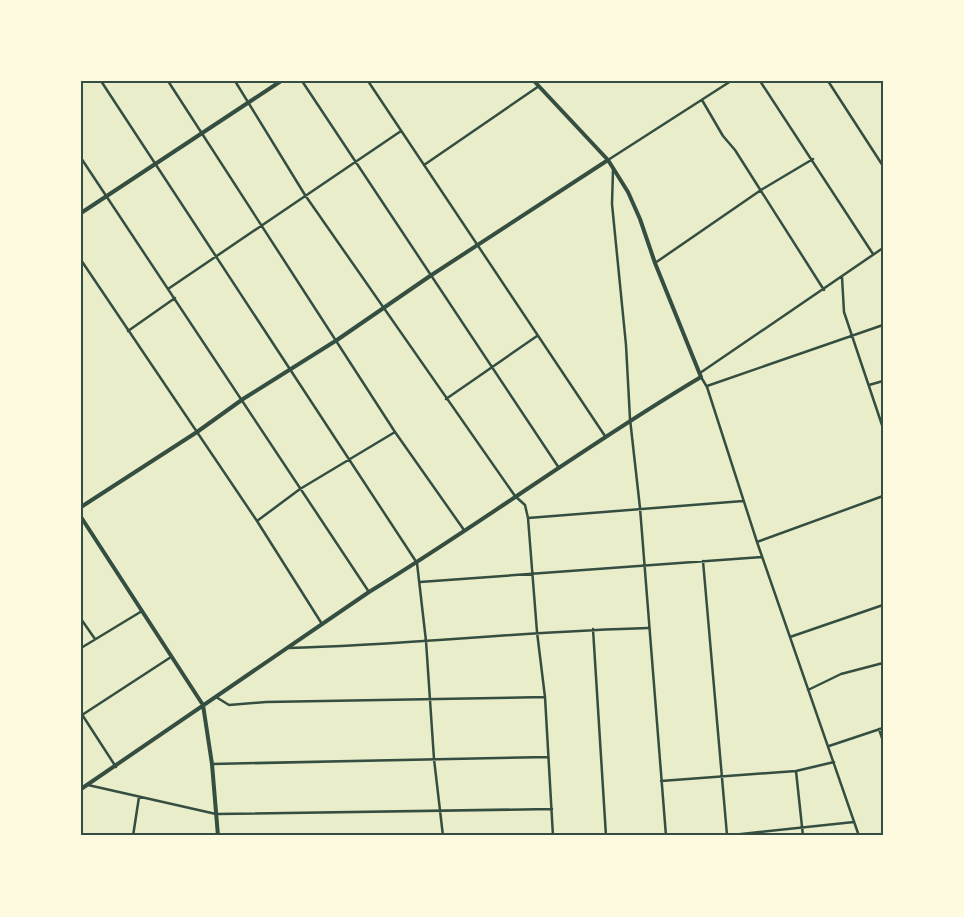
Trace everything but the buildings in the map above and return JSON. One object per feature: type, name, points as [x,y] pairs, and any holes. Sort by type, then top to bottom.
[{"type":"street","points":[[101,81],[154,165],[290,369],[348,461],[417,563],[426,641],[434,759],[443,836]]},
{"type":"street","points":[[168,81],[395,432],[464,530]]},
{"type":"street","points":[[235,81],[306,195],[382,308],[515,496],[525,505],[528,518],[537,632],[545,697],[553,836]]},
{"type":"street","points":[[81,213],[281,81]]},
{"type":"street","points":[[302,81],[558,468]]},
{"type":"street","points":[[376,81],[369,83],[476,246],[605,436]]},
{"type":"street","points":[[534,81],[608,160],[640,219],[655,263],[700,375],[707,387],[756,542],[859,836]]},
{"type":"street","points":[[81,507],[197,432],[243,398],[337,340],[430,276],[731,81]]},
{"type":"street","points":[[760,81],[873,254]]},
{"type":"street","points":[[828,81],[883,166]]},
{"type":"street","points":[[424,165],[539,86]]},
{"type":"street","points":[[702,100],[723,136],[736,150],[824,290]]},
{"type":"street","points":[[168,288],[401,131]]},
{"type":"street","points":[[81,158],[243,398],[300,489],[369,592]]},
{"type":"street","points":[[655,263],[761,190],[812,159]]},
{"type":"street","points":[[613,169],[612,204],[625,337],[630,419],[640,508],[648,628],[666,836]]},
{"type":"street","points":[[81,789],[116,767],[215,696],[369,592],[417,563],[630,419],[700,375],[883,248]]},
{"type":"street","points":[[81,260],[257,522],[322,624]]},
{"type":"street","points":[[842,277],[842,301],[851,335],[883,428]]},
{"type":"street","points":[[128,331],[175,298]]},
{"type":"street","points":[[707,387],[883,325]]},
{"type":"street","points":[[446,399],[537,336]]},
{"type":"street","points":[[869,385],[883,380]]},
{"type":"street","points":[[257,522],[300,489],[395,432]]},
{"type":"street","points":[[756,542],[883,496]]},
{"type":"street","points":[[528,518],[743,501]]},
{"type":"street","points":[[81,517],[203,705],[212,764],[218,836]]},
{"type":"street","points":[[420,582],[532,572],[762,557]]},
{"type":"street","points":[[702,561],[727,835]]},
{"type":"street","points":[[790,637],[883,605]]},
{"type":"street","points":[[81,648],[142,612]]},
{"type":"street","points":[[81,619],[95,639]]},
{"type":"street","points":[[287,648],[426,641],[537,632],[648,628]]},
{"type":"street","points":[[592,629],[606,836]]},
{"type":"street","points":[[116,767],[82,714],[171,657]]},
{"type":"street","points":[[808,690],[841,674],[883,663]]},
{"type":"street","points":[[215,696],[229,704],[430,698],[545,697]]},
{"type":"street","points":[[829,746],[883,728]]},
{"type":"street","points":[[879,729],[883,741]]},
{"type":"street","points":[[212,764],[548,757]]},
{"type":"street","points":[[661,781],[796,771],[834,762]]},
{"type":"street","points":[[796,771],[803,836]]},
{"type":"street","points":[[88,785],[216,814],[552,809]]},
{"type":"street","points":[[133,836],[139,797]]},
{"type":"street","points":[[724,836],[802,826],[854,822]]}]
